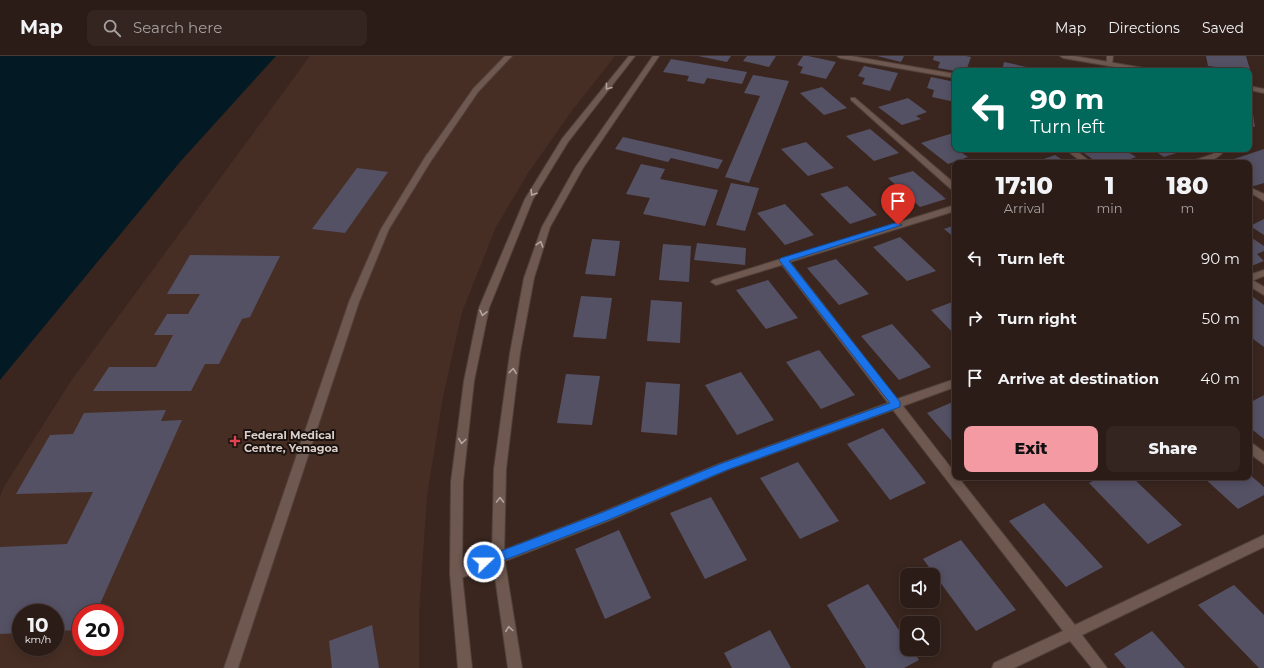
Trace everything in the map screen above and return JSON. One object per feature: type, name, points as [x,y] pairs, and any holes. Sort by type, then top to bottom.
[{"type":"street","points":[[231,668],[354,302],[385,228],[430,156],[476,89],[494,67],[509,56]]},
{"type":"street","points":[[465,668],[456,574],[457,482],[469,381],[484,308],[504,254],[530,199],[565,141],[632,56]]},
{"type":"street","points":[[515,668],[498,556],[500,469],[515,353],[529,278],[546,227],[579,168],[656,56]]},
{"type":"street","points":[[840,56],[952,75]]},
{"type":"street","points":[[1063,56],[1124,68]]},
{"type":"street","points":[[1110,56],[1110,64]]},
{"type":"street","points":[[1252,89],[1264,91]]},
{"type":"street","points":[[853,99],[952,185]]},
{"type":"street","points":[[1073,152],[1084,160]]},
{"type":"street","points":[[1208,160],[1216,156],[1219,152]]},
{"type":"street","points":[[1252,191],[1264,198]]},
{"type":"street","points":[[716,282],[952,209]]},
{"type":"street","points":[[783,260],[952,475]]},
{"type":"street","points":[[1252,279],[1264,273]]},
{"type":"street","points":[[1252,282],[1264,292]]},
{"type":"street","points":[[456,574],[498,556],[604,517],[723,467],[952,384]]},
{"type":"street","points":[[1252,449],[1264,459]]},
{"type":"street","points":[[956,480],[1100,668]]},
{"type":"street","points":[[999,668],[1264,541]]},
{"type":"shaded area","name":"Federal Medical Centre, Yenagoa","points":[[310,56],[615,56],[571,112],[528,173],[496,227],[462,312],[443,397],[427,496],[419,612],[419,668],[0,668],[0,496],[5,485],[71,381]]},
{"type":"water","points":[[0,56],[276,56],[180,162],[0,380]]},
{"type":"building","points":[[698,56],[731,56],[727,62]]},
{"type":"building","points":[[747,56],[776,56],[769,67],[743,61]]},
{"type":"building","points":[[803,56],[836,62],[826,79],[800,73],[803,67],[797,65]]},
{"type":"building","points":[[877,56],[904,56],[901,62]]},
{"type":"building","points":[[934,56],[971,57],[967,68],[952,68],[952,70],[938,68],[940,62],[933,60]]},
{"type":"building","points":[[1206,56],[1246,56],[1250,68],[1224,68],[1208,66]]},
{"type":"building","points":[[671,59],[747,72],[742,84],[707,78],[704,84],[687,81],[689,76],[663,72]]},
{"type":"building","points":[[1004,62],[1031,68],[1003,68]]},
{"type":"building","points":[[864,66],[898,73],[890,91],[862,84],[865,78],[858,76]]},
{"type":"building","points":[[753,75],[789,81],[749,183],[725,177],[760,96],[744,93]]},
{"type":"building","points":[[931,77],[952,81],[952,101],[932,97],[934,90],[927,88]]},
{"type":"building","points":[[822,87],[847,108],[824,115],[800,93]]},
{"type":"building","points":[[908,98],[927,112],[916,116],[921,119],[902,125],[878,107]]},
{"type":"building","points":[[1252,108],[1255,127],[1252,126]]},
{"type":"building","points":[[870,129],[899,153],[874,161],[846,136]]},
{"type":"building","points":[[952,133],[952,152],[964,152],[962,153],[968,157],[959,160],[952,160],[952,163],[948,164],[921,143]]},
{"type":"building","points":[[623,137],[723,160],[718,169],[671,158],[668,162],[615,149]]},
{"type":"building","points":[[806,142],[834,168],[808,176],[781,149]]},
{"type":"building","points":[[1264,149],[1264,183],[1254,186],[1252,185],[1252,160],[1231,160]]},
{"type":"building","points":[[1082,152],[1128,152],[1136,157],[1128,160],[1094,160]]},
{"type":"building","points":[[1156,152],[1180,152],[1164,157]]},
{"type":"building","points":[[1055,155],[1062,160],[1041,160]]},
{"type":"building","points":[[641,164],[665,169],[660,179],[718,190],[705,226],[643,214],[650,198],[626,194]]},
{"type":"building","points":[[357,168],[388,172],[345,233],[312,229]]},
{"type":"building","points":[[913,171],[946,199],[920,207],[888,178]]},
{"type":"building","points":[[731,183],[759,188],[745,231],[716,225]]},
{"type":"building","points":[[847,186],[877,215],[850,224],[820,194]]},
{"type":"building","points":[[785,204],[814,235],[785,245],[757,213]]},
{"type":"building","points":[[1264,219],[1264,235],[1252,227],[1252,225]]},
{"type":"building","points":[[952,226],[952,236],[944,229]]},
{"type":"building","points":[[900,237],[936,271],[907,281],[873,247]]},
{"type":"building","points":[[1252,238],[1264,246],[1264,251],[1257,254],[1264,261],[1252,266]]},
{"type":"building","points":[[592,239],[620,241],[615,276],[585,274]]},
{"type":"building","points":[[697,243],[746,248],[745,265],[694,260]]},
{"type":"building","points":[[663,244],[691,246],[689,282],[659,280]]},
{"type":"building","points":[[190,255],[280,256],[250,317],[242,319],[219,364],[205,364],[191,391],[93,391],[109,367],[156,367],[173,335],[154,335],[167,314],[188,314],[200,294],[167,294]]},
{"type":"building","points":[[836,259],[869,294],[839,305],[807,268]]},
{"type":"building","points":[[768,280],[798,318],[766,329],[736,290]]},
{"type":"building","points":[[581,296],[612,298],[606,339],[573,337]]},
{"type":"building","points":[[1252,298],[1264,305],[1264,347],[1252,338]]},
{"type":"building","points":[[651,300],[682,302],[680,343],[647,341]]},
{"type":"building","points":[[952,302],[952,332],[931,310]]},
{"type":"building","points":[[892,324],[931,367],[899,380],[861,336]]},
{"type":"building","points":[[819,350],[855,395],[821,409],[786,362]]},
{"type":"building","points":[[741,372],[774,420],[737,435],[705,385]]},
{"type":"building","points":[[566,374],[600,376],[592,425],[557,423]]},
{"type":"building","points":[[646,382],[680,384],[677,435],[641,432]]},
{"type":"building","points":[[1264,395],[1264,439],[1252,429],[1252,401]]},
{"type":"building","points":[[952,402],[952,442],[927,413]]},
{"type":"building","points":[[166,410],[161,421],[182,420],[100,604],[72,604],[72,630],[64,631],[64,604],[12,604],[12,633],[0,634],[0,547],[67,544],[93,492],[16,494],[50,435],[73,434],[84,413]]},
{"type":"building","points":[[883,428],[926,483],[890,500],[847,444]]},
{"type":"building","points":[[798,462],[839,521],[800,539],[760,478]]},
{"type":"building","points":[[1252,477],[1264,487],[1264,495],[1238,509],[1206,480],[1252,480]]},
{"type":"building","points":[[1094,480],[1135,480],[1182,525],[1148,544],[1089,483]]},
{"type":"building","points":[[711,497],[747,560],[705,579],[670,513]]},
{"type":"building","points":[[1044,503],[1103,567],[1066,587],[1009,521]]},
{"type":"building","points":[[619,530],[651,598],[605,619],[575,549]]},
{"type":"building","points":[[961,540],[1016,610],[976,631],[940,582],[940,568],[930,568],[923,559]]},
{"type":"building","points":[[868,584],[900,632],[900,656],[916,656],[919,660],[904,668],[866,668],[827,605]]},
{"type":"building","points":[[1234,585],[1264,615],[1264,668],[1259,668],[1198,605]]},
{"type":"building","points":[[372,625],[379,668],[332,668],[329,641]]},
{"type":"building","points":[[770,630],[791,668],[732,668],[724,653]]},
{"type":"building","points":[[1152,631],[1185,668],[1126,668],[1114,654]]},
{"type":"place","name":"Federal Medical Centre, Yenagoa","points":[[235,441]]},
{"type":"route","points":[[484,562],[604,517],[723,467],[897,404],[783,260],[898,225]]}]
